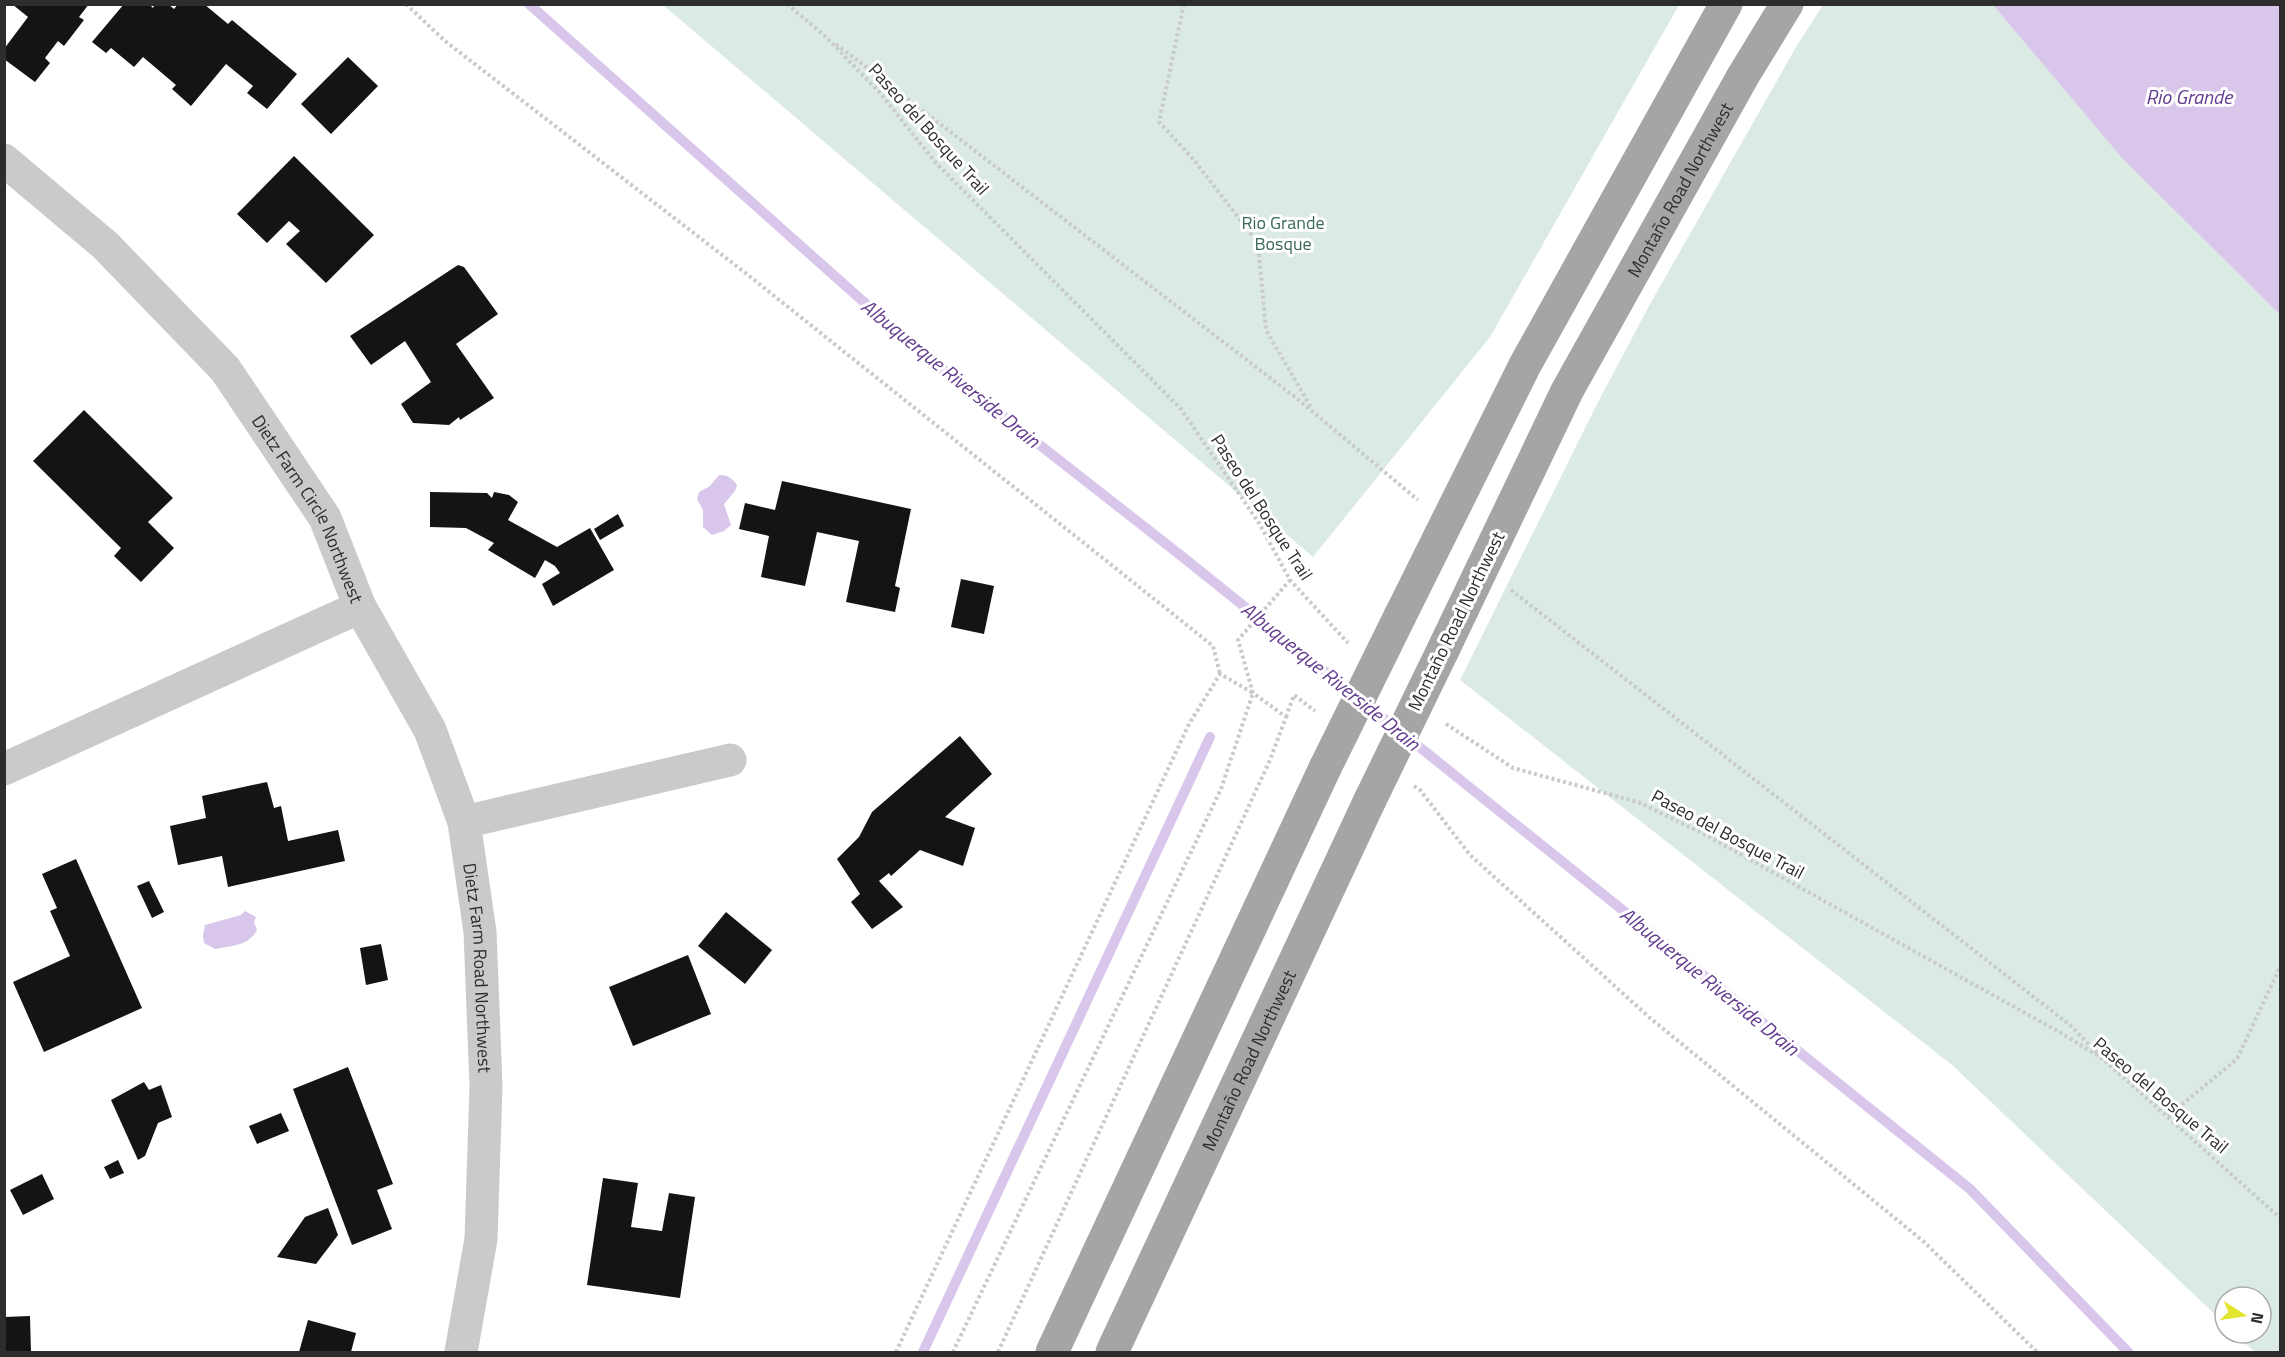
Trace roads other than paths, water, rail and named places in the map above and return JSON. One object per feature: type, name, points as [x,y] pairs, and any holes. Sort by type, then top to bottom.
[{"type":"main road","points":[[1052,1353],[1325,768],[1525,365],[1726,4]]},
{"type":"main road","name":"Montaño Road Northwest","points":[[1112,1353],[1370,800],[1567,391],[1743,76],[1787,4]]},
{"type":"street","name":"Dietz Farm Circle Northwest","points":[[4,160],[105,245],[225,369],[325,518],[360,607],[4,769]]},
{"type":"street","name":"Dietz Farm Road Northwest","points":[[360,607],[430,730],[464,822],[480,932],[486,1086],[481,1239],[461,1353]]},
{"type":"street","points":[[464,822],[730,760]]},
{"type":"water","name":"Rio Grande","points":[[1993,5],[2280,5],[2280,315],[2121,157]]},
{"type":"water","points":[[719,475],[730,477],[737,485],[724,504],[731,525],[724,531],[712,535],[703,527],[703,510],[697,499],[699,492],[710,486]]},
{"type":"water","points":[[245,911],[256,917],[254,922],[257,930],[249,939],[239,944],[215,949],[204,943],[205,925],[241,915]]},
{"type":"waterway","name":"Albuquerque Riverside Drain","points":[[529,4],[911,344],[1184,558],[1970,1189],[2128,1352]]},
{"type":"waterway","points":[[923,1352],[1210,737]]},
{"type":"park label","name":"Rio Grande Bosque","points":[[1283,232]]}]
